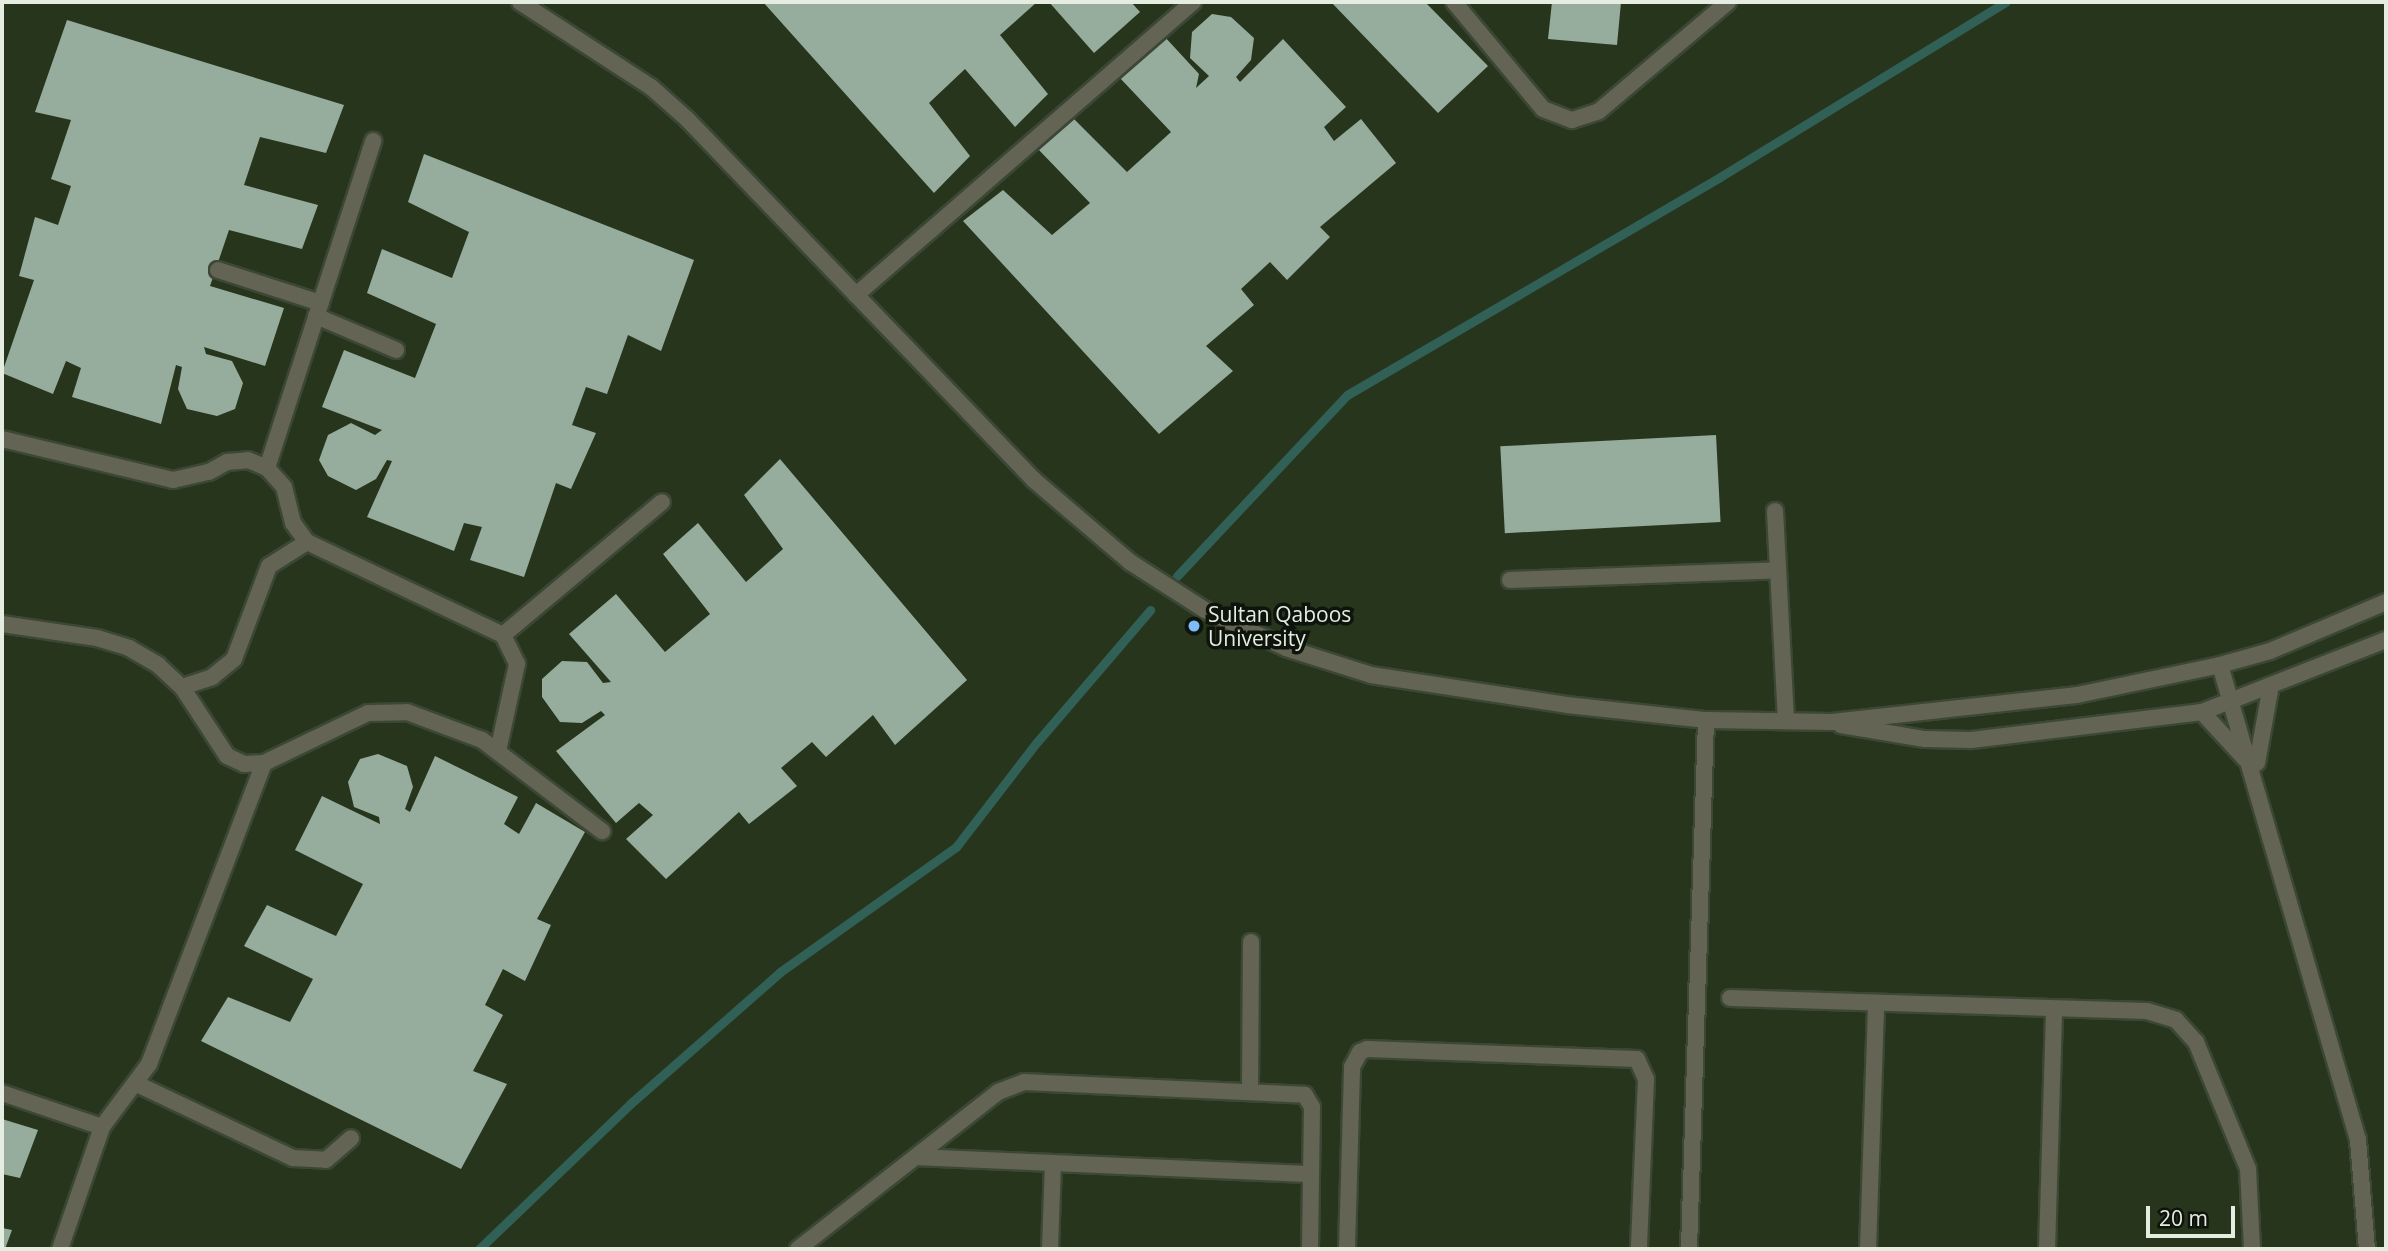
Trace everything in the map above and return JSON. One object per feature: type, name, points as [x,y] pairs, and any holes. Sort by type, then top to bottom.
[{"type":"lane","points":[[520,2],[660,95],[729,159],[1034,480],[1130,562],[1205,610],[1286,648],[1371,675],[1567,705],[1706,720],[1832,722],[2077,695],[2220,665],[2270,651],[2386,603]]},
{"type":"lane","points":[[856,295],[1193,2]]},
{"type":"lane","points":[[1454,2],[1543,109],[1572,120],[1599,111],[1728,2]]},
{"type":"lane","points":[[267,468],[373,141]]},
{"type":"lane","points":[[218,270],[318,310],[396,350]]},
{"type":"lane","points":[[2,439],[173,480],[209,472],[227,462],[248,460],[267,468],[284,487],[293,523],[307,542],[503,635],[517,664],[498,751]]},
{"type":"lane","points":[[503,635],[662,502]]},
{"type":"lane","points":[[1775,511],[1786,721]]},
{"type":"lane","points":[[182,687],[212,677],[234,659],[270,566],[307,542]]},
{"type":"lane","points":[[1510,580],[1778,570]]},
{"type":"lane","points":[[2,624],[97,638],[129,648],[158,665],[182,687],[227,756],[244,764],[264,763],[349,720],[387,710],[426,716],[498,751],[602,831]]},
{"type":"lane","points":[[1832,722],[1878,734],[1971,740],[2202,712],[2386,640]]},
{"type":"lane","points":[[2220,665],[2256,779],[2358,1140],[2367,1249]]},
{"type":"lane","points":[[2256,779],[2256,747],[2271,685]]},
{"type":"lane","points":[[2202,712],[2224,731],[2256,779]]},
{"type":"lane","points":[[1689,1249],[1706,720]]},
{"type":"lane","points":[[60,1249],[102,1128],[137,1084],[153,1053],[264,763]]},
{"type":"lane","points":[[1250,1091],[1251,942]]},
{"type":"lane","points":[[1730,998],[2162,1013],[2188,1029],[2220,1091],[2248,1169],[2252,1249]]},
{"type":"lane","points":[[1868,1249],[1876,1003]]},
{"type":"lane","points":[[2047,1249],[2053,1009]]},
{"type":"lane","points":[[1346,1249],[1352,1067],[1360,1052],[1376,1049],[1637,1059],[1646,1079],[1639,1249]]},
{"type":"lane","points":[[798,1249],[998,1093],[1024,1082],[1298,1093],[1310,1100],[1310,1249]]},
{"type":"lane","points":[[137,1084],[293,1158],[326,1160],[351,1138]]},
{"type":"lane","points":[[2,1093],[102,1128]]},
{"type":"lane","points":[[917,1157],[1053,1165],[1311,1174]]},
{"type":"lane","points":[[1050,1249],[1053,1165]]},
{"type":"shaded area","name":"Sultan Qaboos University","points":[[2,2],[2386,2],[2386,1249],[2,1249]]},
{"type":"building","points":[[763,2],[1037,2],[1000,35],[1048,94],[1015,127],[965,69],[929,103],[970,156],[934,193]]},
{"type":"building","points":[[1049,2],[1131,2],[1140,12],[1094,53]]},
{"type":"building","points":[[1331,2],[1425,2],[1488,66],[1438,113]]},
{"type":"building","points":[[1552,2],[1621,2],[1617,45],[1548,39]]},
{"type":"building","points":[[1212,14],[1231,17],[1254,38],[1251,60],[1236,77],[1240,82],[1283,39],[1346,107],[1324,127],[1334,141],[1361,119],[1396,163],[1320,227],[1330,237],[1287,280],[1270,262],[1241,289],[1254,305],[1206,346],[1233,371],[1159,434],[963,221],[1003,190],[1052,235],[1090,203],[1037,148],[1073,118],[1127,172],[1171,132],[1119,77],[1164,36],[1199,74],[1196,88],[1209,76],[1190,58],[1192,32]]},
{"type":"building","points":[[67,20],[344,105],[326,153],[260,137],[244,185],[318,205],[302,249],[229,230],[210,286],[284,308],[265,366],[204,347],[206,354],[232,361],[243,383],[235,409],[217,416],[187,409],[178,389],[182,367],[176,365],[161,424],[72,397],[81,368],[66,361],[53,394],[2,373],[34,280],[19,276],[35,217],[58,225],[71,186],[51,179],[71,120],[35,112]]},
{"type":"building","points":[[424,154],[694,260],[661,351],[628,335],[607,394],[586,387],[572,425],[596,433],[571,489],[556,483],[524,577],[470,560],[482,527],[464,523],[454,551],[367,517],[392,461],[387,460],[376,479],[356,490],[328,476],[319,460],[328,435],[351,423],[375,435],[382,430],[322,407],[344,350],[415,378],[436,324],[367,293],[382,249],[452,278],[469,232],[408,202]]},
{"type":"building","points":[[1716,435],[1721,522],[1505,533],[1500,446]]},
{"type":"building","points":[[780,459],[967,680],[895,745],[873,715],[826,757],[812,742],[781,768],[797,786],[749,824],[739,812],[666,879],[626,839],[653,815],[639,803],[616,823],[556,751],[605,715],[601,711],[582,723],[560,722],[542,697],[542,679],[562,661],[587,662],[603,683],[611,682],[569,634],[616,594],[665,652],[710,614],[663,554],[698,523],[746,582],[783,549],[744,495]]},
{"type":"building","points":[[378,754],[407,766],[413,787],[405,809],[410,812],[435,756],[518,797],[504,824],[519,834],[536,803],[585,832],[537,919],[551,925],[525,981],[503,969],[485,1005],[503,1015],[473,1071],[507,1084],[461,1169],[201,1041],[228,997],[290,1022],[313,979],[244,946],[267,905],[336,936],[363,884],[295,850],[322,796],[380,824],[379,817],[354,807],[348,782],[360,759]]},
{"type":"building","points":[[2,1119],[38,1130],[20,1178],[2,1174]]},
{"type":"building","points":[[2,1228],[12,1230],[5,1249],[2,1249]]},
{"type":"waterway","points":[[1177,576],[1347,395],[1720,177],[2006,2]]},
{"type":"waterway","points":[[479,1249],[630,1104],[780,972],[956,847],[1037,742],[1150,610]]},
{"type":"place","name":"Sultan Qaboos University","points":[[1194,626]]}]
